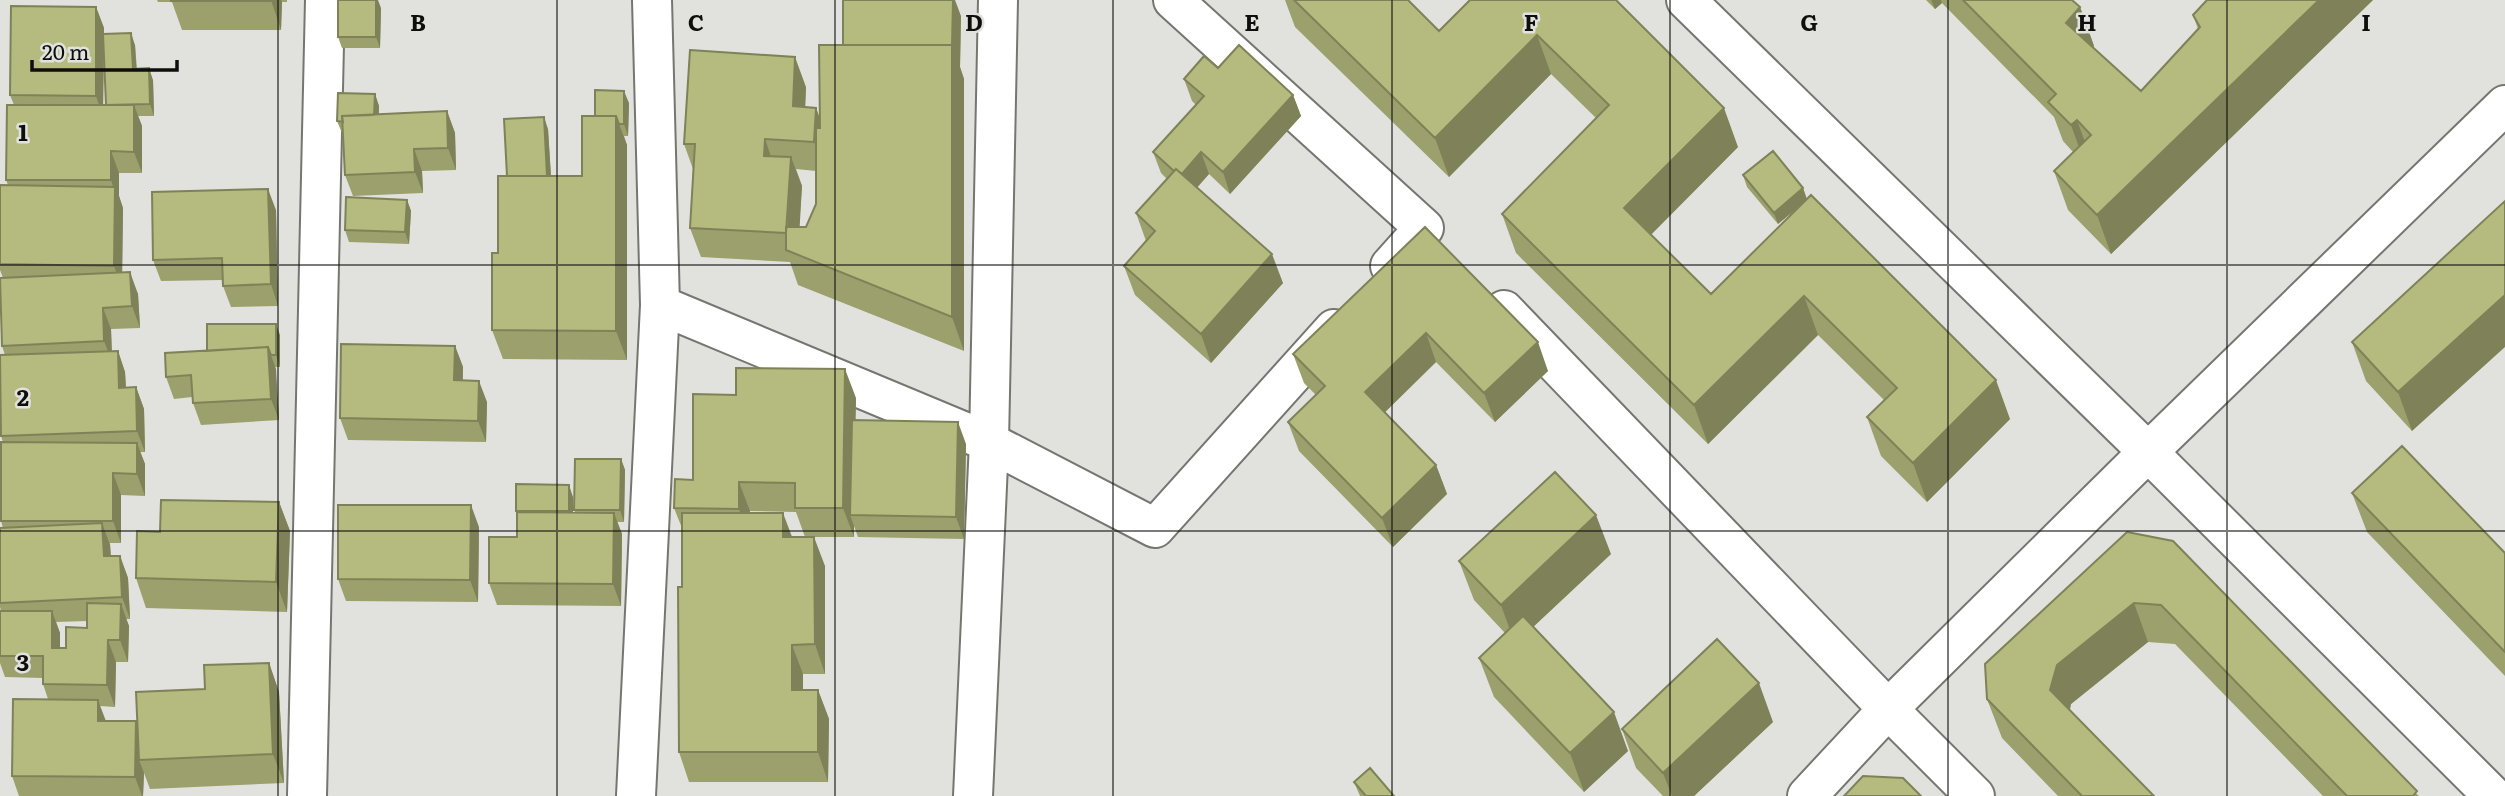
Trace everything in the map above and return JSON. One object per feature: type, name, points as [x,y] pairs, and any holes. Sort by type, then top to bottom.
[{"type":"street","points":[[307,796],[325,0]]},
{"type":"street","points":[[636,796],[660,305],[652,0]]},
{"type":"street","points":[[973,796],[989,442],[998,0]]},
{"type":"street","points":[[660,305],[989,442],[1155,528],[1364,295],[1434,238],[1173,0]]},
{"type":"street","points":[[1686,0],[2148,452],[2493,796]]},
{"type":"street","points":[[1807,796],[1888,709],[2505,106]]},
{"type":"street","points":[[1482,287],[1975,796]]},
{"type":"building","points":[[271,0],[271,1],[171,1]]},
{"type":"building","points":[[338,0],[376,0],[376,37],[338,37]]},
{"type":"building","points":[[843,0],[953,0],[952,46],[843,45]]},
{"type":"building","points":[[1294,0],[1408,0],[1439,31],[1470,0],[1616,0],[1724,108],[1624,208],[1711,294],[1811,195],[1996,380],[1913,463],[1867,417],[1897,388],[1804,296],[1694,405],[1502,214],[1609,105],[1537,35],[1435,138]]},
{"type":"building","points":[[1963,0],[2072,0],[2080,7],[2066,23],[2141,91],[2200,27],[2193,15],[2207,0],[2319,0],[2097,215],[2054,171],[2091,135],[2077,120],[2071,125],[2048,102],[2056,94]]},
{"type":"building","points":[[11,6],[96,7],[96,96],[10,95]]},
{"type":"building","points":[[131,33],[133,69],[149,68],[150,104],[106,105],[103,34]]},
{"type":"building","points":[[819,45],[952,45],[952,317],[786,250],[786,227],[806,227],[816,204],[816,128],[820,128]]},
{"type":"building","points":[[1239,45],[1293,95],[1223,172],[1201,152],[1182,174],[1176,169],[1174,171],[1153,152],[1204,96],[1184,79],[1204,56],[1218,68]]},
{"type":"building","points":[[690,50],[795,57],[793,106],[816,108],[814,142],[765,139],[764,156],[791,157],[786,233],[690,228],[695,144],[684,144]]},
{"type":"building","points":[[595,90],[624,91],[624,124],[619,124],[616,116],[595,116]]},
{"type":"building","points":[[338,93],[375,94],[374,115],[342,116],[343,122],[337,121]]},
{"type":"building","points":[[7,105],[134,105],[134,152],[111,151],[111,180],[6,180]]},
{"type":"building","points":[[447,111],[448,148],[414,149],[415,172],[345,175],[342,116]]},
{"type":"building","points":[[582,116],[616,116],[616,331],[492,330],[492,253],[498,253],[498,176],[582,176]]},
{"type":"building","points":[[544,117],[547,176],[507,176],[504,119]]},
{"type":"building","points":[[1773,151],[1803,188],[1774,213],[1743,175]]},
{"type":"building","points":[[1176,169],[1272,254],[1201,334],[1124,266],[1155,231],[1136,213]]},
{"type":"building","points":[[0,185],[115,187],[114,266],[0,264]]},
{"type":"building","points":[[268,189],[271,284],[223,286],[222,258],[153,260],[152,192]]},
{"type":"building","points":[[346,197],[407,200],[405,232],[345,230]]},
{"type":"building","points":[[2505,201],[2505,295],[2398,392],[2352,342]]},
{"type":"building","points":[[1425,227],[1538,342],[1484,393],[1426,333],[1365,392],[1436,465],[1382,518],[1288,422],[1325,386],[1293,354]]},
{"type":"building","points":[[130,272],[132,306],[103,308],[104,341],[2,346],[0,278]]},
{"type":"building","points":[[207,324],[276,324],[276,355],[271,355],[268,347],[207,351]]},
{"type":"building","points":[[341,344],[455,346],[454,380],[479,381],[478,421],[340,418]]},
{"type":"building","points":[[268,347],[271,399],[193,403],[191,375],[166,377],[165,353]]},
{"type":"building","points":[[118,351],[119,388],[136,387],[137,431],[1,436],[0,355]]},
{"type":"building","points":[[736,368],[845,369],[843,508],[795,508],[795,483],[739,482],[739,509],[674,508],[675,479],[693,480],[693,394],[736,395]]},
{"type":"building","points":[[852,420],[958,422],[956,517],[850,515]]},
{"type":"building","points":[[1,442],[137,443],[137,474],[113,473],[113,521],[1,521]]},
{"type":"building","points":[[2402,446],[2505,553],[2505,652],[2352,493]]},
{"type":"building","points":[[575,459],[621,459],[620,510],[574,510]]},
{"type":"building","points":[[1555,472],[1596,515],[1501,605],[1459,561]]},
{"type":"building","points":[[516,484],[569,485],[569,511],[516,511]]},
{"type":"building","points":[[161,500],[279,502],[276,582],[136,578],[137,531],[160,532]]},
{"type":"building","points":[[338,505],[471,505],[470,580],[338,579]]},
{"type":"building","points":[[517,512],[614,513],[613,584],[489,583],[489,537],[517,537]]},
{"type":"building","points":[[682,513],[783,513],[783,537],[814,537],[815,644],[792,645],[792,690],[818,690],[818,752],[679,752],[678,587],[682,587]]},
{"type":"building","points":[[102,523],[104,556],[120,556],[122,597],[0,603],[0,528]]},
{"type":"building","points":[[2127,532],[2173,541],[2417,791],[2413,796],[2347,796],[2161,605],[2134,603],[2057,665],[2050,690],[2154,796],[2082,796],[1987,699],[1985,664]]},
{"type":"building","points":[[87,603],[121,604],[120,640],[108,640],[107,685],[43,684],[43,656],[0,656],[0,611],[52,611],[52,648],[66,648],[66,627],[87,628]]},
{"type":"building","points":[[1523,616],[1614,712],[1570,753],[1479,658]]},
{"type":"building","points":[[1717,639],[1759,683],[1663,773],[1622,729]]},
{"type":"building","points":[[269,663],[273,754],[139,760],[136,692],[205,689],[204,665]]},
{"type":"building","points":[[13,699],[98,700],[98,721],[136,721],[135,777],[12,776]]},
{"type":"building","points":[[1370,768],[1394,796],[1366,796],[1354,782]]},
{"type":"building","points":[[1863,776],[1903,778],[1921,796],[1844,796]]}]
